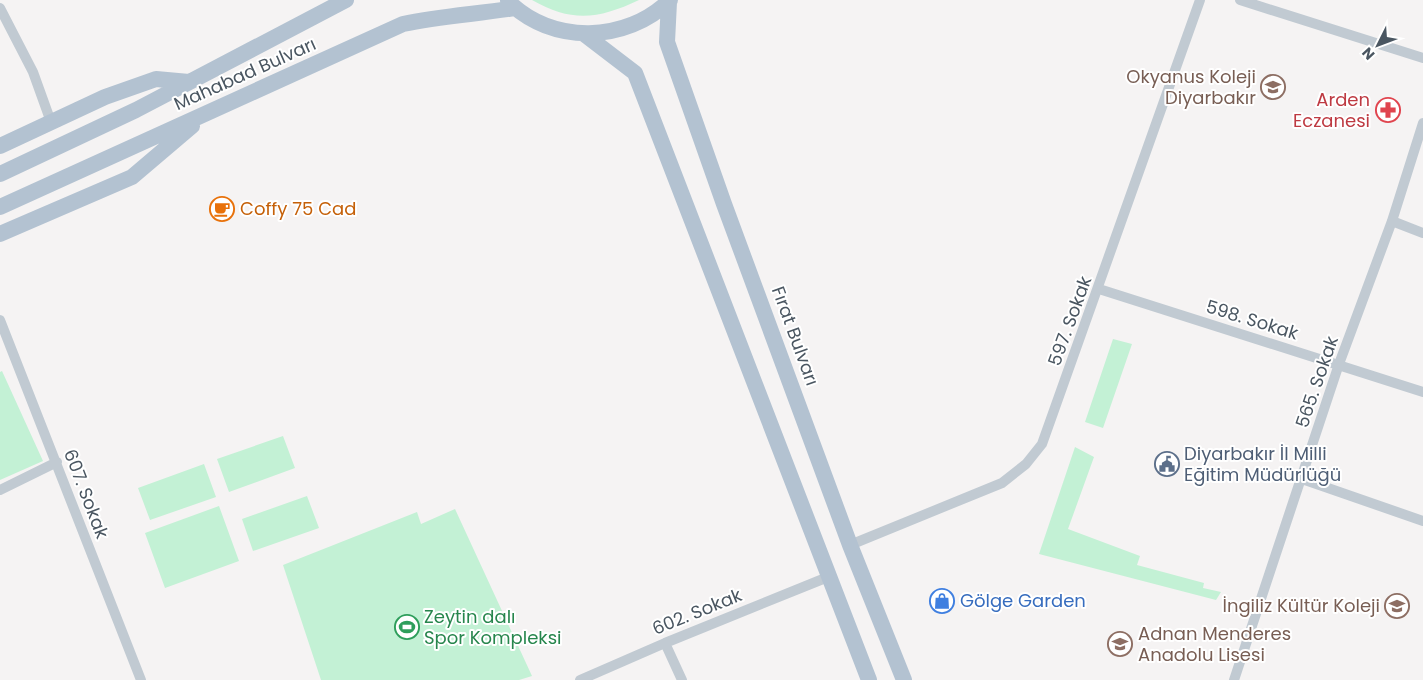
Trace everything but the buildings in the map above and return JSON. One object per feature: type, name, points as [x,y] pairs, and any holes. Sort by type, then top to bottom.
[{"type":"main road","name":"Mahabad Bulvarı","points":[[0,174],[136,110],[346,0]]},
{"type":"main road","points":[[511,4],[548,26],[584,34],[622,28],[644,20],[670,1]]},
{"type":"main road","name":"Fırat Bulvarı","points":[[670,1],[667,42],[724,204],[850,544],[904,680]]},
{"type":"main road","name":"Mahabad Bulvarı","points":[[0,207],[403,24],[454,14],[484,13],[511,4]]},
{"type":"main road","points":[[584,34],[635,73],[869,680]]},
{"type":"main road","points":[[0,146],[105,97],[156,79],[189,82]]},
{"type":"main road","points":[[0,234],[132,177],[207,113]]},
{"type":"street","name":"597. Sokak","points":[[850,544],[1002,483],[1026,464],[1042,444],[1099,289],[1200,0]]},
{"type":"street","points":[[1240,0],[1423,58]]},
{"type":"street","points":[[0,8],[32,72],[51,122]]},
{"type":"street","name":"565. Sokak","points":[[1234,680],[1339,364],[1392,221],[1423,123]]},
{"type":"street","points":[[1392,221],[1423,233]]},
{"type":"street","name":"598. Sokak","points":[[1099,289],[1423,392]]},
{"type":"street","name":"607. Sokak","points":[[0,320],[141,680]]},
{"type":"street","points":[[0,490],[57,462]]},
{"type":"street","points":[[1302,479],[1423,521]]},
{"type":"street","name":"602. Sokak","points":[[580,680],[665,642],[828,577]]},
{"type":"street","points":[[665,642],[682,680]]},
{"type":"green space","points":[[532,0],[639,0],[611,11],[586,16],[560,12]]},
{"type":"green space","points":[[1113,339],[1132,344],[1103,428],[1085,422]]},
{"type":"green space","points":[[2,371],[43,461],[0,480],[0,372]]},
{"type":"green space","points":[[283,436],[295,468],[229,492],[217,459]]},
{"type":"green space","points":[[1075,447],[1094,457],[1068,529],[1140,556],[1137,565],[1204,583],[1203,588],[1221,592],[1216,600],[1039,554]]},
{"type":"green space","points":[[204,464],[216,497],[150,520],[138,488]]},
{"type":"green space","points":[[307,496],[319,528],[253,551],[242,519]]},
{"type":"green space","points":[[219,506],[239,561],[165,588],[145,533]]},
{"type":"green space","name":"Zeytin dalı Spor Kompleksi","points":[[455,509],[532,676],[519,680],[321,680],[283,565],[417,512],[421,524]]},
{"type":"place","name":"Okyanus Koleji Diyarbakır","points":[[1273,87]]},
{"type":"place","name":"Arden Eczanesi","points":[[1388,110]]},
{"type":"place","name":"Coffy 75 Cad","points":[[222,209]]},
{"type":"place","name":"Diyarbakır İl Milli Eğitim Müdürlüğü","points":[[1167,464]]},
{"type":"place","name":"Gölge Garden","points":[[942,601]]},
{"type":"place","name":"İngiliz Kültür Koleji","points":[[1397,606]]},
{"type":"place","name":"Zeytin dalı Spor Kompleksi","points":[[407,627]]},
{"type":"place","name":"Adnan Menderes Anadolu Lisesi","points":[[1120,644]]}]
